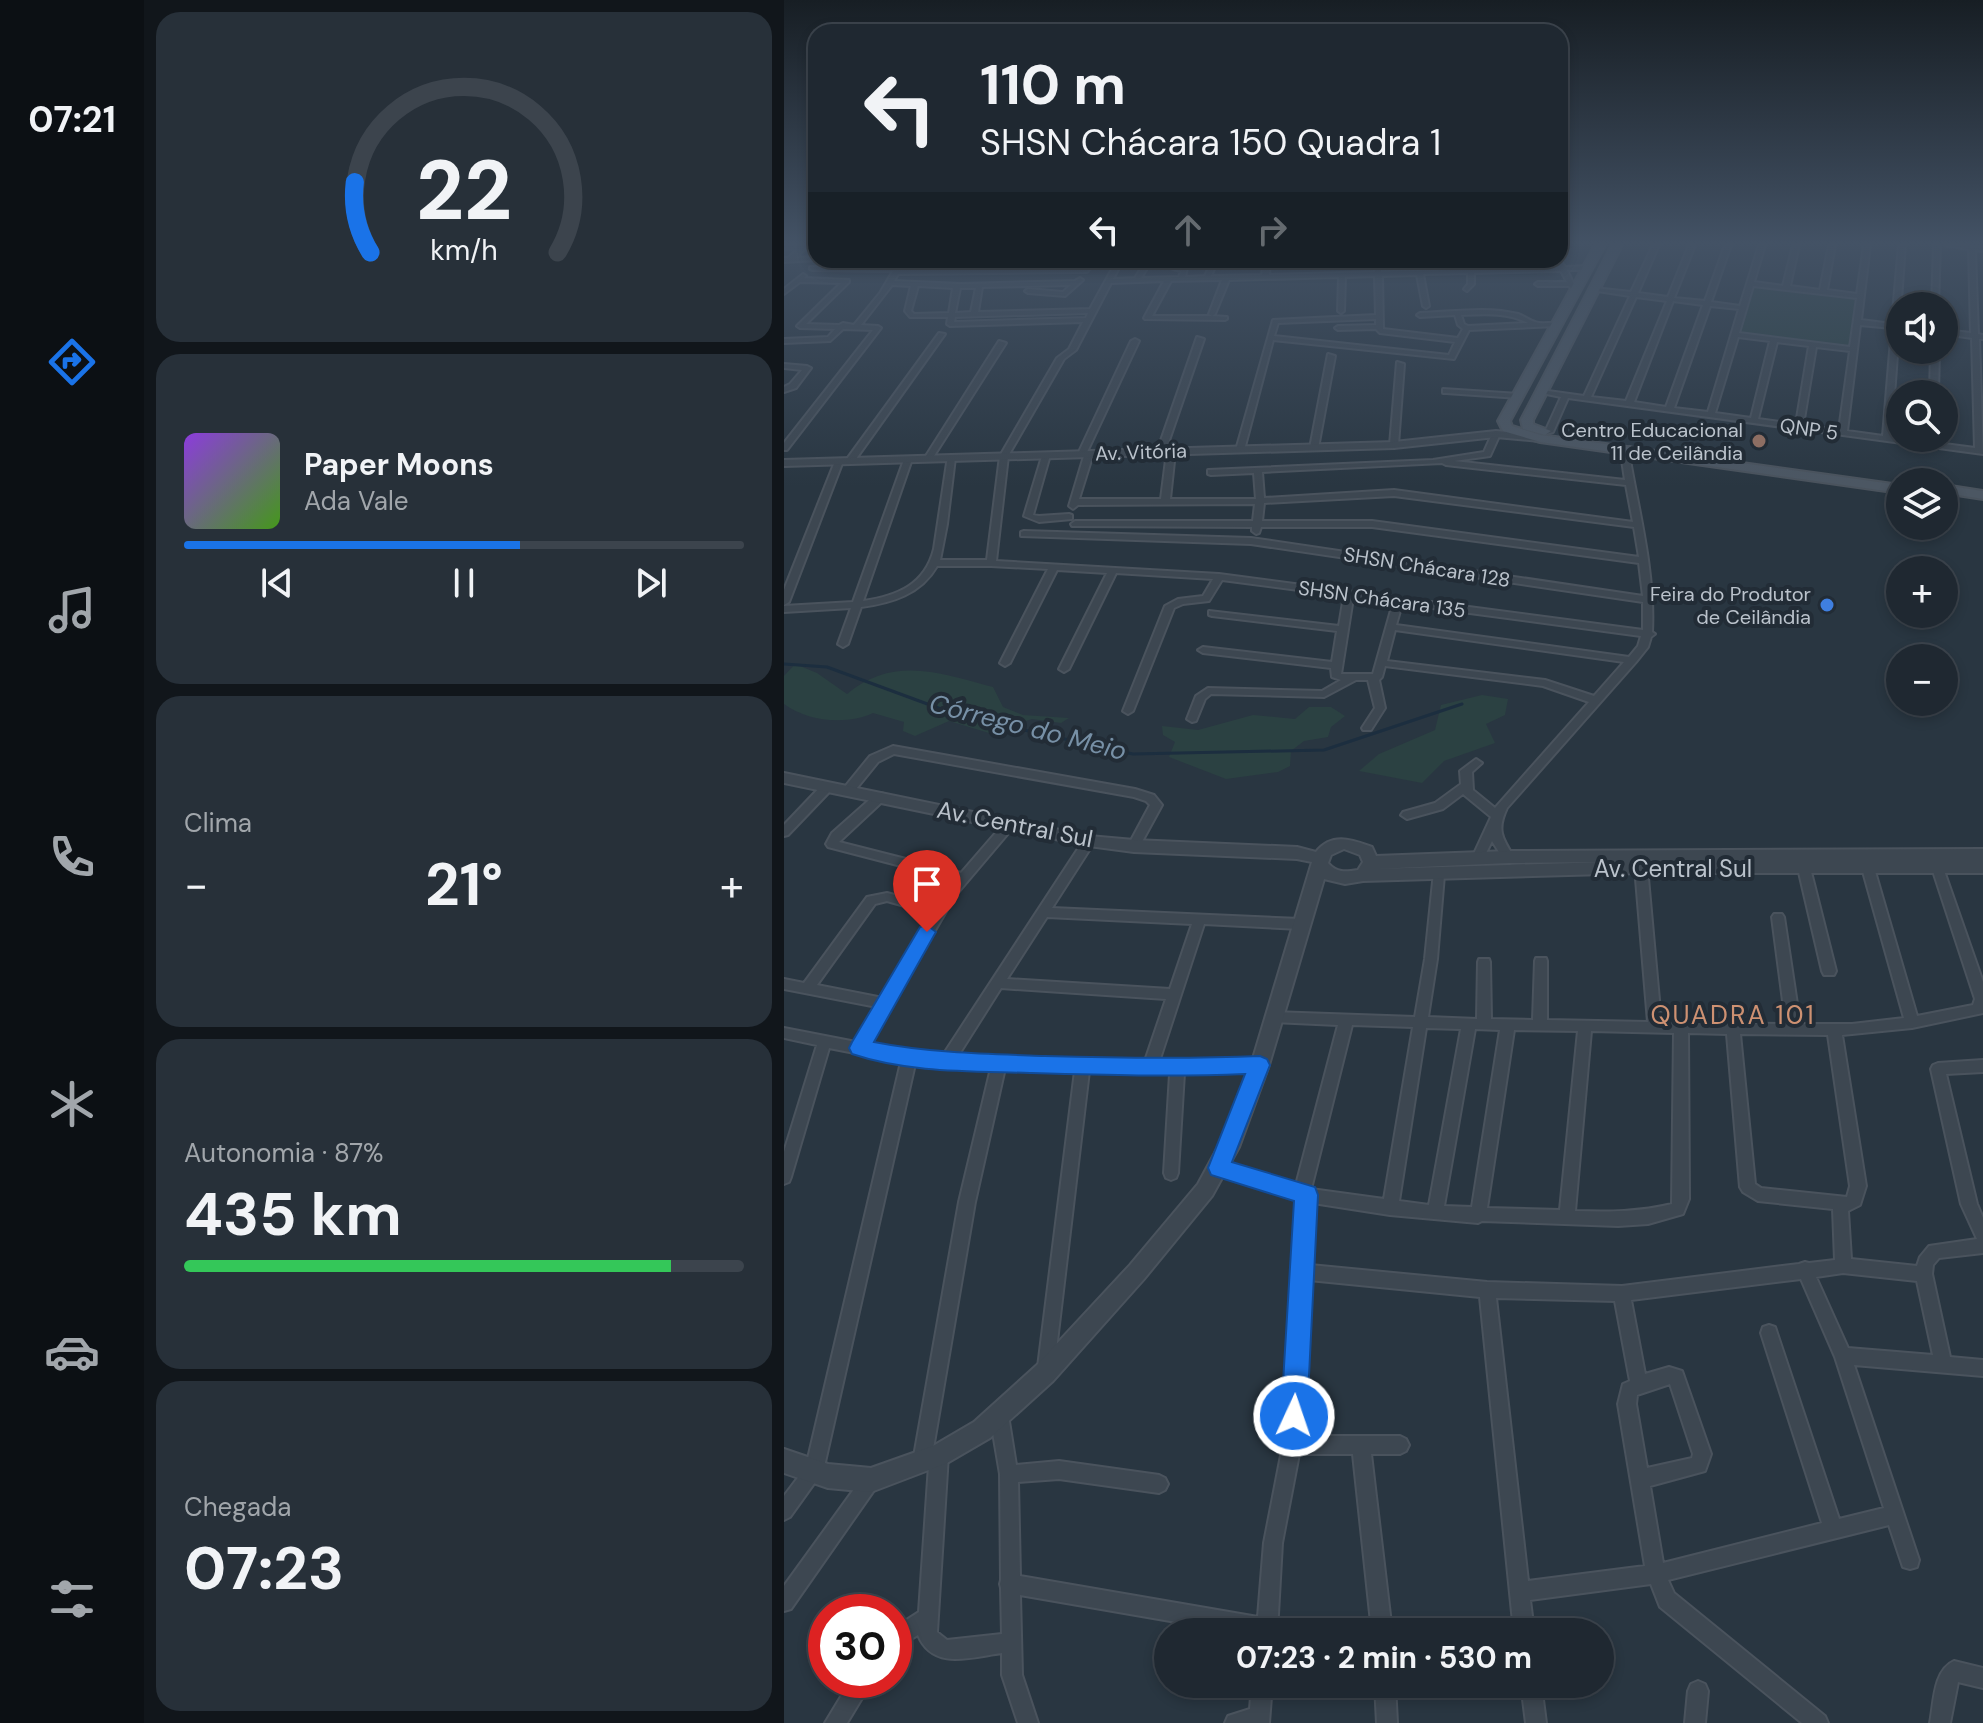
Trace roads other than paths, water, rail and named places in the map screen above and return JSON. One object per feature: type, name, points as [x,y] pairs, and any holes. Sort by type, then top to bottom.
[{"type":"main road","points":[[1557,325],[1503,428],[1606,446],[1626,455],[1886,484]]},
{"type":"main road","points":[[1575,325],[1527,426],[1545,435],[1886,484]]},
{"type":"main road","points":[[1958,494],[1983,498]]},
{"type":"street","points":[[801,325],[834,325]]},
{"type":"street","points":[[784,341],[834,337],[843,325]]},
{"type":"street","points":[[849,325],[866,325]]},
{"type":"street","points":[[784,448],[878,329],[873,325]]},
{"type":"street","points":[[991,563],[1004,456],[1061,358],[1072,350],[1083,325]]},
{"type":"street","points":[[1240,450],[1273,325]]},
{"type":"street","points":[[1303,331],[1304,325]]},
{"type":"street","points":[[1462,325],[1467,328],[1526,325]]},
{"type":"street","points":[[1587,398],[1620,325]]},
{"type":"street","points":[[1629,404],[1660,325]]},
{"type":"street","points":[[1669,410],[1699,325]]},
{"type":"street","points":[[1711,415],[1739,325]]},
{"type":"street","points":[[1843,433],[1856,325]]},
{"type":"street","points":[[1338,328],[1380,329],[1461,341]]},
{"type":"street","points":[[1270,338],[1451,357],[1467,328]]},
{"type":"street","points":[[784,602],[844,461],[941,334]]},
{"type":"street","points":[[1958,334],[1978,336],[1981,452]]},
{"type":"street","points":[[1736,335],[1853,349]]},
{"type":"street","points":[[1165,503],[1166,452],[1200,339]]},
{"type":"street","points":[[1754,421],[1774,339]]},
{"type":"street","points":[[1072,535],[1074,502],[1086,454],[1135,341]]},
{"type":"street","points":[[928,459],[1002,343]]},
{"type":"street","points":[[1799,427],[1813,344]]},
{"type":"street","points":[[1314,448],[1331,356]]},
{"type":"street","points":[[1394,445],[1400,364]]},
{"type":"street","points":[[784,366],[807,368],[788,388]]},
{"type":"street","points":[[1446,391],[1519,396]]},
{"type":"street","name":"QNP 5","points":[[1541,392],[1886,439]]},
{"type":"street","points":[[1545,435],[1566,395]]},
{"type":"street","points":[[1211,472],[1433,462],[1487,454],[1503,428]]},
{"type":"street","name":"Av. Vitória","points":[[784,463],[1394,445],[1503,428]]},
{"type":"street","name":"QNP 5","points":[[1958,447],[1981,452]]},
{"type":"street","points":[[1273,469],[1276,449]]},
{"type":"street","points":[[1046,455],[1029,513],[1030,518],[1034,519],[1259,526],[1372,524],[1641,560]]},
{"type":"street","points":[[1478,858],[1502,806],[1632,660],[1650,634],[1648,600],[1626,455]]},
{"type":"street","points":[[784,609],[889,600],[918,582],[934,563],[951,458]]},
{"type":"street","points":[[843,644],[908,459]]},
{"type":"street","points":[[1433,462],[1629,483]]},
{"type":"street","points":[[1251,541],[1259,526],[1258,470]]},
{"type":"street","points":[[1074,502],[1260,501],[1383,492],[1637,525]]},
{"type":"street","name":"SHSN Chácara 128","points":[[1024,534],[1251,541],[1648,600]]},
{"type":"street","name":"SHSN Chácara 135","points":[[934,563],[1054,566],[1219,577],[1650,634]]},
{"type":"street","points":[[1005,663],[1054,566]]},
{"type":"street","points":[[1064,669],[1113,570]]},
{"type":"street","points":[[1128,711],[1170,606],[1181,601],[1203,600],[1219,577]]},
{"type":"street","points":[[1349,595],[1336,666],[1337,676],[1373,678]]},
{"type":"street","points":[[1367,728],[1380,708],[1373,678],[1382,663],[1398,602]]},
{"type":"street","points":[[1212,613],[1342,629]]},
{"type":"street","points":[[1391,627],[1632,660]]},
{"type":"street","points":[[1203,650],[1336,666]]},
{"type":"street","points":[[1382,663],[1545,683],[1594,700]]},
{"type":"street","points":[[1192,719],[1200,698],[1217,688],[1324,694],[1352,678]]},
{"type":"street","points":[[848,791],[874,759],[881,753],[893,750],[1145,796],[1156,805],[1134,846]]},
{"type":"street","points":[[1476,763],[1466,771],[1467,791],[1497,819],[1498,842],[1508,857]]},
{"type":"street","name":"Av. Central Sul","points":[[784,778],[1089,841],[1297,853],[1345,878],[1367,868],[1478,858],[1983,855]]},
{"type":"street","points":[[1407,815],[1439,806],[1467,785]]},
{"type":"street","points":[[784,832],[827,787]]},
{"type":"street","points":[[880,797],[836,836],[832,844],[964,878]]},
{"type":"street","points":[[860,1048],[940,911],[1010,824]]},
{"type":"street","points":[[947,1061],[1089,841]]},
{"type":"street","name":"Av. Central Sul","points":[[1322,865],[1334,844],[1354,844],[1366,851],[1367,868]]},
{"type":"street","points":[[784,1461],[828,1476],[871,1480],[931,1458],[982,1430],[1045,1373],[1178,1226],[1219,1168],[1260,1065],[1300,924],[1322,865]]},
{"type":"street","points":[[1641,867],[1655,1026]]},
{"type":"street","name":"Av. Central Sul","points":[[1367,868],[1438,875],[1641,867],[1983,867]]},
{"type":"street","points":[[1804,868],[1829,971]]},
{"type":"street","points":[[1868,868],[1912,1023]]},
{"type":"street","points":[[1273,1017],[1834,1030],[1912,1023],[1978,1009],[1982,1002],[1938,868]]},
{"type":"street","points":[[1390,1208],[1431,959],[1438,875]]},
{"type":"street","points":[[807,989],[871,900],[887,897],[940,911]]},
{"type":"street","points":[[1042,912],[1300,924]]},
{"type":"street","points":[[1778,917],[1794,1029]]},
{"type":"street","points":[[1150,1067],[1200,918]]},
{"type":"street","points":[[1540,1024],[1541,961]]},
{"type":"street","points":[[1435,1213],[1476,1024],[1484,962]]},
{"type":"street","points":[[996,983],[1173,994]]},
{"type":"street","points":[[784,984],[884,1003]]},
{"type":"street","points":[[1268,1618],[1273,1543],[1292,1445],[1304,1194],[1346,1021]]},
{"type":"street","points":[[1478,1216],[1508,1024]]},
{"type":"street","points":[[1567,1217],[1585,1026]]},
{"type":"street","points":[[1219,1168],[1304,1194],[1435,1213],[1618,1219],[1668,1213],[1678,1209],[1681,1199],[1681,1027]]},
{"type":"street","points":[[1733,1028],[1748,1187],[1758,1194],[1840,1204],[1852,1203],[1858,1186],[1834,1030]]},
{"type":"street","points":[[784,1033],[909,1058],[947,1061],[1177,1068],[1260,1065]]},
{"type":"street","points":[[784,1177],[824,1043]]},
{"type":"street","points":[[784,1511],[814,1471],[909,1058]]},
{"type":"street","points":[[999,1063],[967,1202],[931,1458],[926,1619],[931,1641],[945,1650],[1012,1642]]},
{"type":"street","points":[[1045,1373],[1083,1065]]},
{"type":"street","points":[[1983,1066],[1938,1069],[1969,1204],[1983,1235]]},
{"type":"street","points":[[1171,1173],[1177,1068]]},
{"type":"street","points":[[1840,1204],[1843,1266]]},
{"type":"street","points":[[1943,1365],[1924,1274],[1926,1262],[1935,1251],[1983,1246]]},
{"type":"street","points":[[1301,1272],[1487,1290],[1622,1294],[1843,1266],[1924,1274]]},
{"type":"street","points":[[1805,1269],[1843,1356],[1910,1560]]},
{"type":"street","points":[[1487,1290],[1522,1618]]},
{"type":"street","points":[[1622,1294],[1639,1385]]},
{"type":"street","points":[[1769,1333],[1833,1528]]},
{"type":"street","points":[[1843,1356],[1983,1368]]},
{"type":"street","points":[[1640,1479],[1689,1470],[1699,1465],[1702,1454],[1676,1377],[1669,1375],[1629,1390],[1627,1404],[1656,1574],[1667,1600],[1818,1723]]},
{"type":"street","points":[[999,1415],[1009,1474],[1012,1675],[1028,1723]]},
{"type":"street","points":[[1292,1445],[1400,1445]]},
{"type":"street","points":[[1361,1447],[1380,1618]]},
{"type":"street","points":[[1009,1474],[1059,1470],[1159,1484]]},
{"type":"street","points":[[784,1602],[871,1480]]},
{"type":"street","points":[[1519,1592],[1656,1574],[1895,1514]]},
{"type":"street","points":[[1009,1584],[1200,1618]]},
{"type":"street","points":[[912,1628],[926,1619]]},
{"type":"street","points":[[1940,1723],[1949,1677],[1954,1671],[1983,1678]]},
{"type":"street","points":[[1695,1723],[1698,1691]]},
{"type":"street","points":[[835,1723],[851,1698]]},
{"type":"street","points":[[1235,1723],[1259,1720],[1261,1698]]},
{"type":"street","points":[[1386,1698],[1387,1723]]},
{"type":"street","points":[[1533,1698],[1536,1723]]},
{"type":"waterway","name":"Córrego do Meio","points":[[784,664],[827,667],[960,716],[1133,754],[1324,750],[1462,704]]},
{"type":"place","name":"Centro Educacional 11 de Ceilândia","points":[[1759,441]]},
{"type":"place","name":"Feira do Produtor de Ceilândia","points":[[1827,605]]},
{"type":"district","name":"QUADRA 101","points":[[1733,1015]]}]
